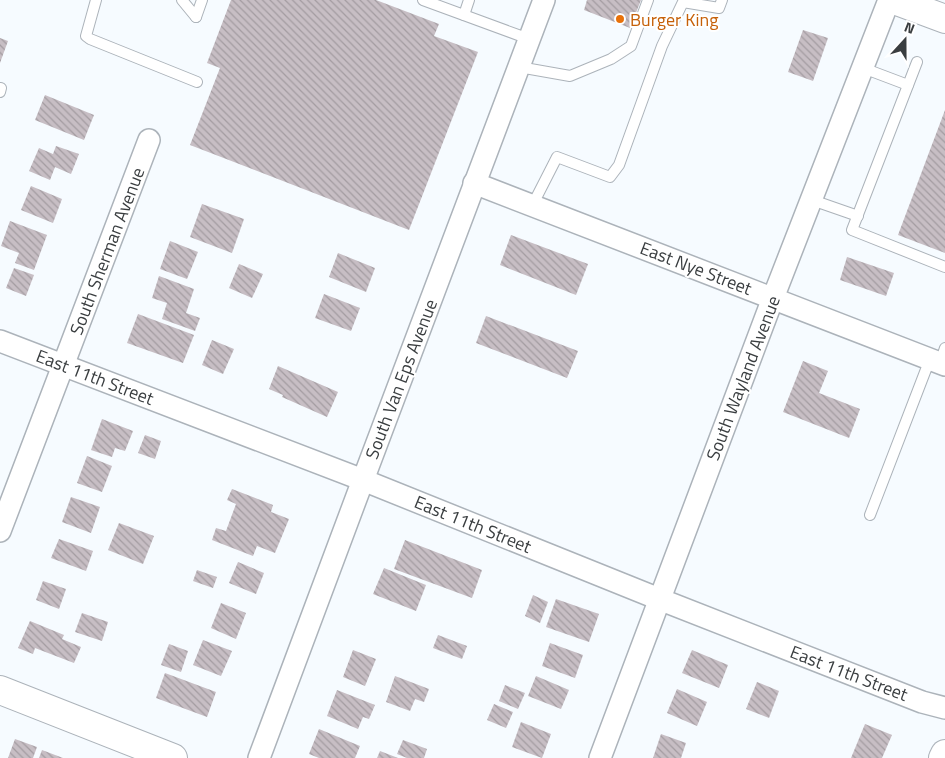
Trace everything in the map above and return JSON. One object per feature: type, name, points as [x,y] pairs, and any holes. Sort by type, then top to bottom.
[{"type":"street","name":"South Van Eps Avenue","points":[[259,758],[544,0]]},
{"type":"street","name":"South Wayland Avenue","points":[[600,758],[773,298],[889,0]]},
{"type":"street","points":[[894,0],[945,19]]},
{"type":"street","name":"South Sherman Avenue","points":[[0,531],[150,140]]},
{"type":"street","name":"East Nye Street","points":[[474,183],[773,298],[940,359]]},
{"type":"street","name":"East 11th Street","points":[[0,340],[363,480],[922,702],[945,708]]},
{"type":"street","points":[[0,690],[173,758]]},
{"type":"street","points":[[943,758],[945,754]]},
{"type":"lane","points":[[96,0],[86,36],[197,82]]},
{"type":"lane","points":[[182,0],[196,17],[202,0]]},
{"type":"lane","points":[[423,0],[530,39]]},
{"type":"lane","points":[[464,15],[469,0]]},
{"type":"lane","points":[[519,67],[570,76],[611,59],[632,46],[648,0]]},
{"type":"lane","points":[[532,206],[557,157],[610,177],[619,165],[662,46],[683,2],[719,8],[722,0]]},
{"type":"lane","points":[[917,62],[852,230],[945,267]]},
{"type":"lane","points":[[863,68],[908,85]]},
{"type":"lane","points":[[812,200],[858,216]]},
{"type":"lane","points":[[870,515],[940,359]]},
{"type":"building","points":[[231,0],[376,0],[439,24],[434,36],[478,52],[409,230],[190,145],[220,68],[207,63]]},
{"type":"building","name":"Burger King","points":[[587,0],[641,0],[630,28],[584,10]]},
{"type":"building","points":[[803,30],[828,38],[813,81],[788,72]]},
{"type":"building","points":[[0,38],[8,41],[0,63]]},
{"type":"building","points":[[45,95],[94,115],[84,140],[35,120]]},
{"type":"building","points":[[945,110],[945,253],[898,235]]},
{"type":"building","points":[[56,146],[79,154],[71,174],[55,167],[50,180],[29,171],[39,148],[53,154]]},
{"type":"building","points":[[31,186],[62,199],[53,223],[21,210]]},
{"type":"building","points":[[202,204],[244,219],[232,253],[190,237]]},
{"type":"building","points":[[10,221],[47,235],[34,270],[15,263],[19,253],[1,246]]},
{"type":"building","points":[[511,235],[588,264],[576,295],[500,265]]},
{"type":"building","points":[[170,241],[198,252],[187,279],[160,269]]},
{"type":"building","points":[[338,253],[375,268],[366,292],[329,277]]},
{"type":"building","points":[[847,257],[894,273],[886,296],[840,280]]},
{"type":"building","points":[[239,264],[263,274],[252,298],[229,288]]},
{"type":"building","points":[[14,268],[34,275],[26,296],[6,288]]},
{"type":"building","points":[[159,276],[194,289],[186,313],[200,318],[195,331],[162,319],[167,303],[152,298]]},
{"type":"building","points":[[324,294],[360,308],[351,331],[315,318]]},
{"type":"building","points":[[138,314],[194,335],[183,363],[127,343]]},
{"type":"building","points":[[486,316],[578,351],[567,378],[476,343]]},
{"type":"building","points":[[212,340],[234,349],[223,374],[202,365]]},
{"type":"building","points":[[803,361],[828,371],[819,393],[860,409],[849,438],[783,412]]},
{"type":"building","points":[[278,366],[338,392],[327,417],[282,397],[283,395],[269,389]]},
{"type":"building","points":[[102,419],[133,431],[125,451],[115,448],[112,457],[91,450]]},
{"type":"building","points":[[145,435],[161,441],[155,459],[138,453]]},
{"type":"building","points":[[87,456],[112,466],[102,492],[77,483]]},
{"type":"building","points":[[232,489],[273,505],[271,512],[289,519],[275,553],[257,546],[253,556],[212,540],[216,528],[226,531],[236,504],[227,500]]},
{"type":"building","points":[[71,497],[100,507],[91,533],[62,522]]},
{"type":"building","points":[[119,523],[154,536],[143,564],[108,550]]},
{"type":"building","points":[[59,539],[93,551],[86,571],[51,558]]},
{"type":"building","points":[[405,540],[482,570],[472,598],[394,569]]},
{"type":"building","points":[[238,562],[264,573],[256,594],[229,583]]},
{"type":"building","points":[[384,568],[426,585],[416,611],[373,594]]},
{"type":"building","points":[[197,570],[217,577],[213,588],[193,581]]},
{"type":"building","points":[[43,581],[66,589],[59,609],[36,600]]},
{"type":"building","points":[[533,595],[548,602],[540,623],[525,616]]},
{"type":"building","points":[[556,599],[599,614],[589,642],[546,627]]},
{"type":"building","points":[[221,603],[246,613],[236,639],[211,628]]},
{"type":"building","points":[[82,613],[108,622],[102,641],[75,632]]},
{"type":"building","points":[[30,621],[64,635],[62,639],[81,647],[74,663],[35,648],[33,654],[18,648]]},
{"type":"building","points":[[438,635],[467,646],[462,659],[433,648]]},
{"type":"building","points":[[203,640],[232,651],[221,676],[193,665]]},
{"type":"building","points":[[550,643],[583,655],[575,678],[542,666]]},
{"type":"building","points":[[169,644],[188,651],[181,672],[161,665]]},
{"type":"building","points":[[353,650],[376,659],[365,686],[343,677]]},
{"type":"building","points":[[692,650],[728,665],[719,688],[682,673]]},
{"type":"building","points":[[165,673],[216,692],[207,717],[156,698]]},
{"type":"building","points":[[395,676],[429,689],[424,702],[415,699],[410,711],[386,702]]},
{"type":"building","points":[[536,676],[569,690],[561,709],[528,696]]},
{"type":"building","points":[[757,682],[779,691],[769,718],[746,709]]},
{"type":"building","points":[[505,685],[525,693],[518,709],[499,701]]},
{"type":"building","points":[[677,689],[707,702],[697,726],[667,713]]},
{"type":"building","points":[[337,690],[375,705],[369,719],[363,717],[358,729],[327,716]]},
{"type":"building","points":[[494,704],[513,712],[506,728],[487,720]]},
{"type":"building","points":[[521,722],[551,734],[542,758],[512,747]]},
{"type":"building","points":[[865,724],[892,735],[882,758],[851,758]]},
{"type":"building","points":[[319,729],[360,746],[355,758],[319,758],[309,754]]},
{"type":"building","points":[[661,734],[686,743],[681,758],[653,758]]},
{"type":"building","points":[[15,739],[37,747],[33,758],[8,758]]},
{"type":"building","points":[[403,740],[427,749],[424,758],[407,758],[397,754]]},
{"type":"building","points":[[42,750],[63,758],[39,758]]},
{"type":"building","points":[[380,751],[398,758],[377,758]]},
{"type":"place","name":"Burger King","points":[[620,19]]}]
